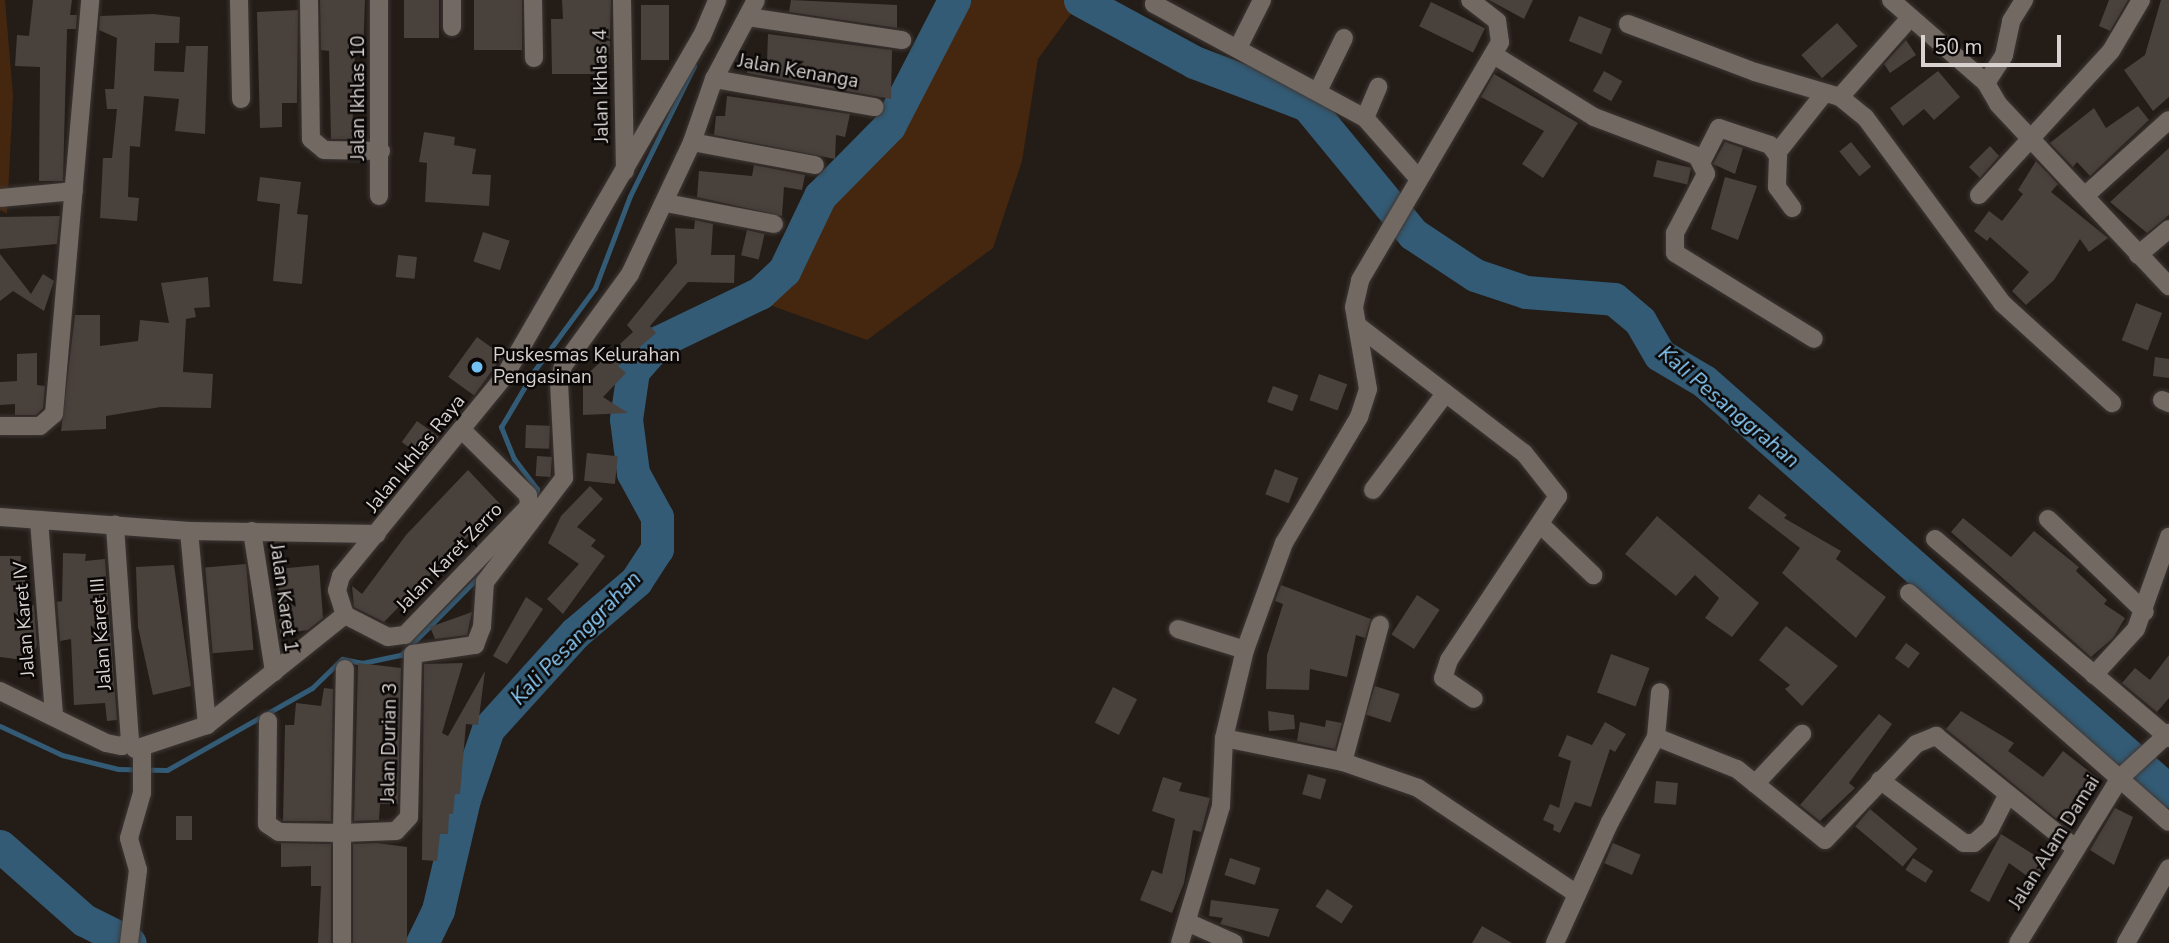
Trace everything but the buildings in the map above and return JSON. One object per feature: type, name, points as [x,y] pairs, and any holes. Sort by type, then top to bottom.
[{"type":"street","points":[[0,426],[40,426],[54,414],[90,0]]},
{"type":"street","points":[[239,0],[241,99]]},
{"type":"street","points":[[309,0],[311,139],[324,150],[381,151]]},
{"type":"street","name":"Jalan Ikhlas 10","points":[[379,0],[379,196]]},
{"type":"street","points":[[452,0],[452,27]]},
{"type":"street","points":[[533,0],[534,58]]},
{"type":"street","name":"Jalan Ikhlas 4","points":[[622,0],[625,171]]},
{"type":"street","name":"Jalan Ikhlas Raya","points":[[0,517],[189,531],[377,534],[504,377],[625,171],[717,0]]},
{"type":"street","points":[[755,0],[714,79],[692,142],[666,203],[774,224]]},
{"type":"street","points":[[1157,0],[1154,4],[1365,118],[1419,178]]},
{"type":"street","points":[[1237,48],[1262,0]]},
{"type":"street","points":[[1180,943],[1221,806],[1224,738],[1245,650],[1289,535],[1359,417],[1368,389],[1357,325],[1360,279],[1387,229],[1494,55],[1500,27],[1470,0]]},
{"type":"street","points":[[1891,0],[1986,83],[1993,98],[2087,194],[2138,255],[2169,286]]},
{"type":"street","points":[[1986,83],[2004,55],[2011,21],[2024,0]]},
{"type":"street","points":[[1979,195],[2111,51],[2141,0]]},
{"type":"street","points":[[748,17],[902,40]]},
{"type":"street","points":[[1777,153],[1910,18]]},
{"type":"street","points":[[1628,24],[1832,96],[1865,117],[2002,303],[2112,403]]},
{"type":"street","points":[[1318,91],[1344,38]]},
{"type":"street","points":[[1494,55],[1594,117],[1702,161]]},
{"type":"street","name":"Jalan Kenanga","points":[[714,79],[875,107]]},
{"type":"street","points":[[1365,118],[1378,86]]},
{"type":"street","points":[[2087,194],[2169,120]]},
{"type":"street","points":[[1792,208],[1777,187],[1777,153],[1770,145],[1719,128],[1702,161],[1706,174],[1675,233],[1675,253],[1814,338]]},
{"type":"street","points":[[692,142],[815,165]]},
{"type":"street","points":[[0,198],[74,191]]},
{"type":"street","name":"Jalan Durian 3","points":[[342,833],[403,827],[409,817],[413,654],[468,647],[482,628],[485,582],[564,478],[559,382],[571,354],[630,274],[666,203]]},
{"type":"street","points":[[2138,255],[2169,229]]},
{"type":"street","points":[[1357,325],[1444,396],[1524,453],[1553,484],[1559,496],[1463,637],[1443,678],[1474,699]]},
{"type":"street","points":[[1373,490],[1444,396]]},
{"type":"street","name":"Jalan Karet Zerro","points":[[345,615],[388,637],[405,635],[529,506],[528,495],[463,431]]},
{"type":"street","points":[[2048,519],[2145,612]]},
{"type":"street","name":"Jalan Karet IV","points":[[39,520],[54,715]]},
{"type":"street","points":[[1540,524],[1593,575]]},
{"type":"street","name":"Jalan Karet III","points":[[115,525],[142,793],[129,838],[138,863],[136,920],[129,943]]},
{"type":"street","points":[[189,531],[207,725]]},
{"type":"street","name":"Jalan Karet 1","points":[[252,531],[274,672]]},
{"type":"street","points":[[0,691],[54,715],[106,743],[137,749],[207,725],[345,615],[337,590],[341,576],[377,534]]},
{"type":"street","points":[[2094,675],[2145,612],[2169,537]]},
{"type":"street","points":[[1936,539],[2165,738]]},
{"type":"street","points":[[1909,593],[2126,773],[2169,822]]},
{"type":"street","points":[[1343,762],[1380,625]]},
{"type":"street","points":[[1178,629],[1245,650]]},
{"type":"street","points":[[342,943],[345,669]]},
{"type":"street","points":[[1555,943],[1656,737],[1660,692]]},
{"type":"street","points":[[268,720],[267,824],[279,832],[342,833]]},
{"type":"street","points":[[1755,784],[1802,734]]},
{"type":"street","points":[[1656,737],[1717,758],[1755,784],[1825,840],[1916,744],[1936,736],[2074,847]]},
{"type":"street","points":[[1224,738],[1343,762],[1438,798],[1577,894]]},
{"type":"street","name":"Jalan Alam Damai","points":[[2018,943],[2074,847],[2126,773],[2165,738]]},
{"type":"street","points":[[1880,780],[1964,843],[1973,843],[1990,829],[2008,794]]},
{"type":"street","points":[[2126,943],[2169,868]]},
{"type":"street","points":[[1187,922],[1234,943]]},
{"type":"shaded area","points":[[0,0],[5,0],[13,96],[7,214],[0,210]]},
{"type":"shaded area","points":[[962,0],[1081,0],[1038,59],[1022,161],[993,248],[867,340],[750,298],[790,273],[812,204],[901,106],[944,19]]},
{"type":"waterway","name":"Kali Pesanggrahan","points":[[422,943],[438,910],[464,799],[488,729],[575,633],[636,581],[657,549],[657,517],[633,473],[626,419],[633,371],[658,342],[760,293],[784,271],[820,196],[889,126],[954,0]]},
{"type":"waterway","name":"Kali Pesanggrahan","points":[[1080,0],[1194,62],[1307,105],[1413,234],[1475,275],[1526,292],[1614,299],[1640,321],[1660,355],[1704,381],[2169,791]]},
{"type":"waterway","points":[[536,499],[537,489],[514,459],[501,427],[534,371],[595,288],[630,196],[694,66]]},
{"type":"waterway","points":[[0,726],[62,755],[118,769],[167,770],[312,688],[342,659],[362,663],[401,655],[484,571]]},
{"type":"waterway","name":"Kali Pesanggrahan","points":[[0,846],[84,920],[130,943]]},
{"type":"place","name":"Puskesmas Kelurahan Pengasinan","points":[[477,367]]}]
